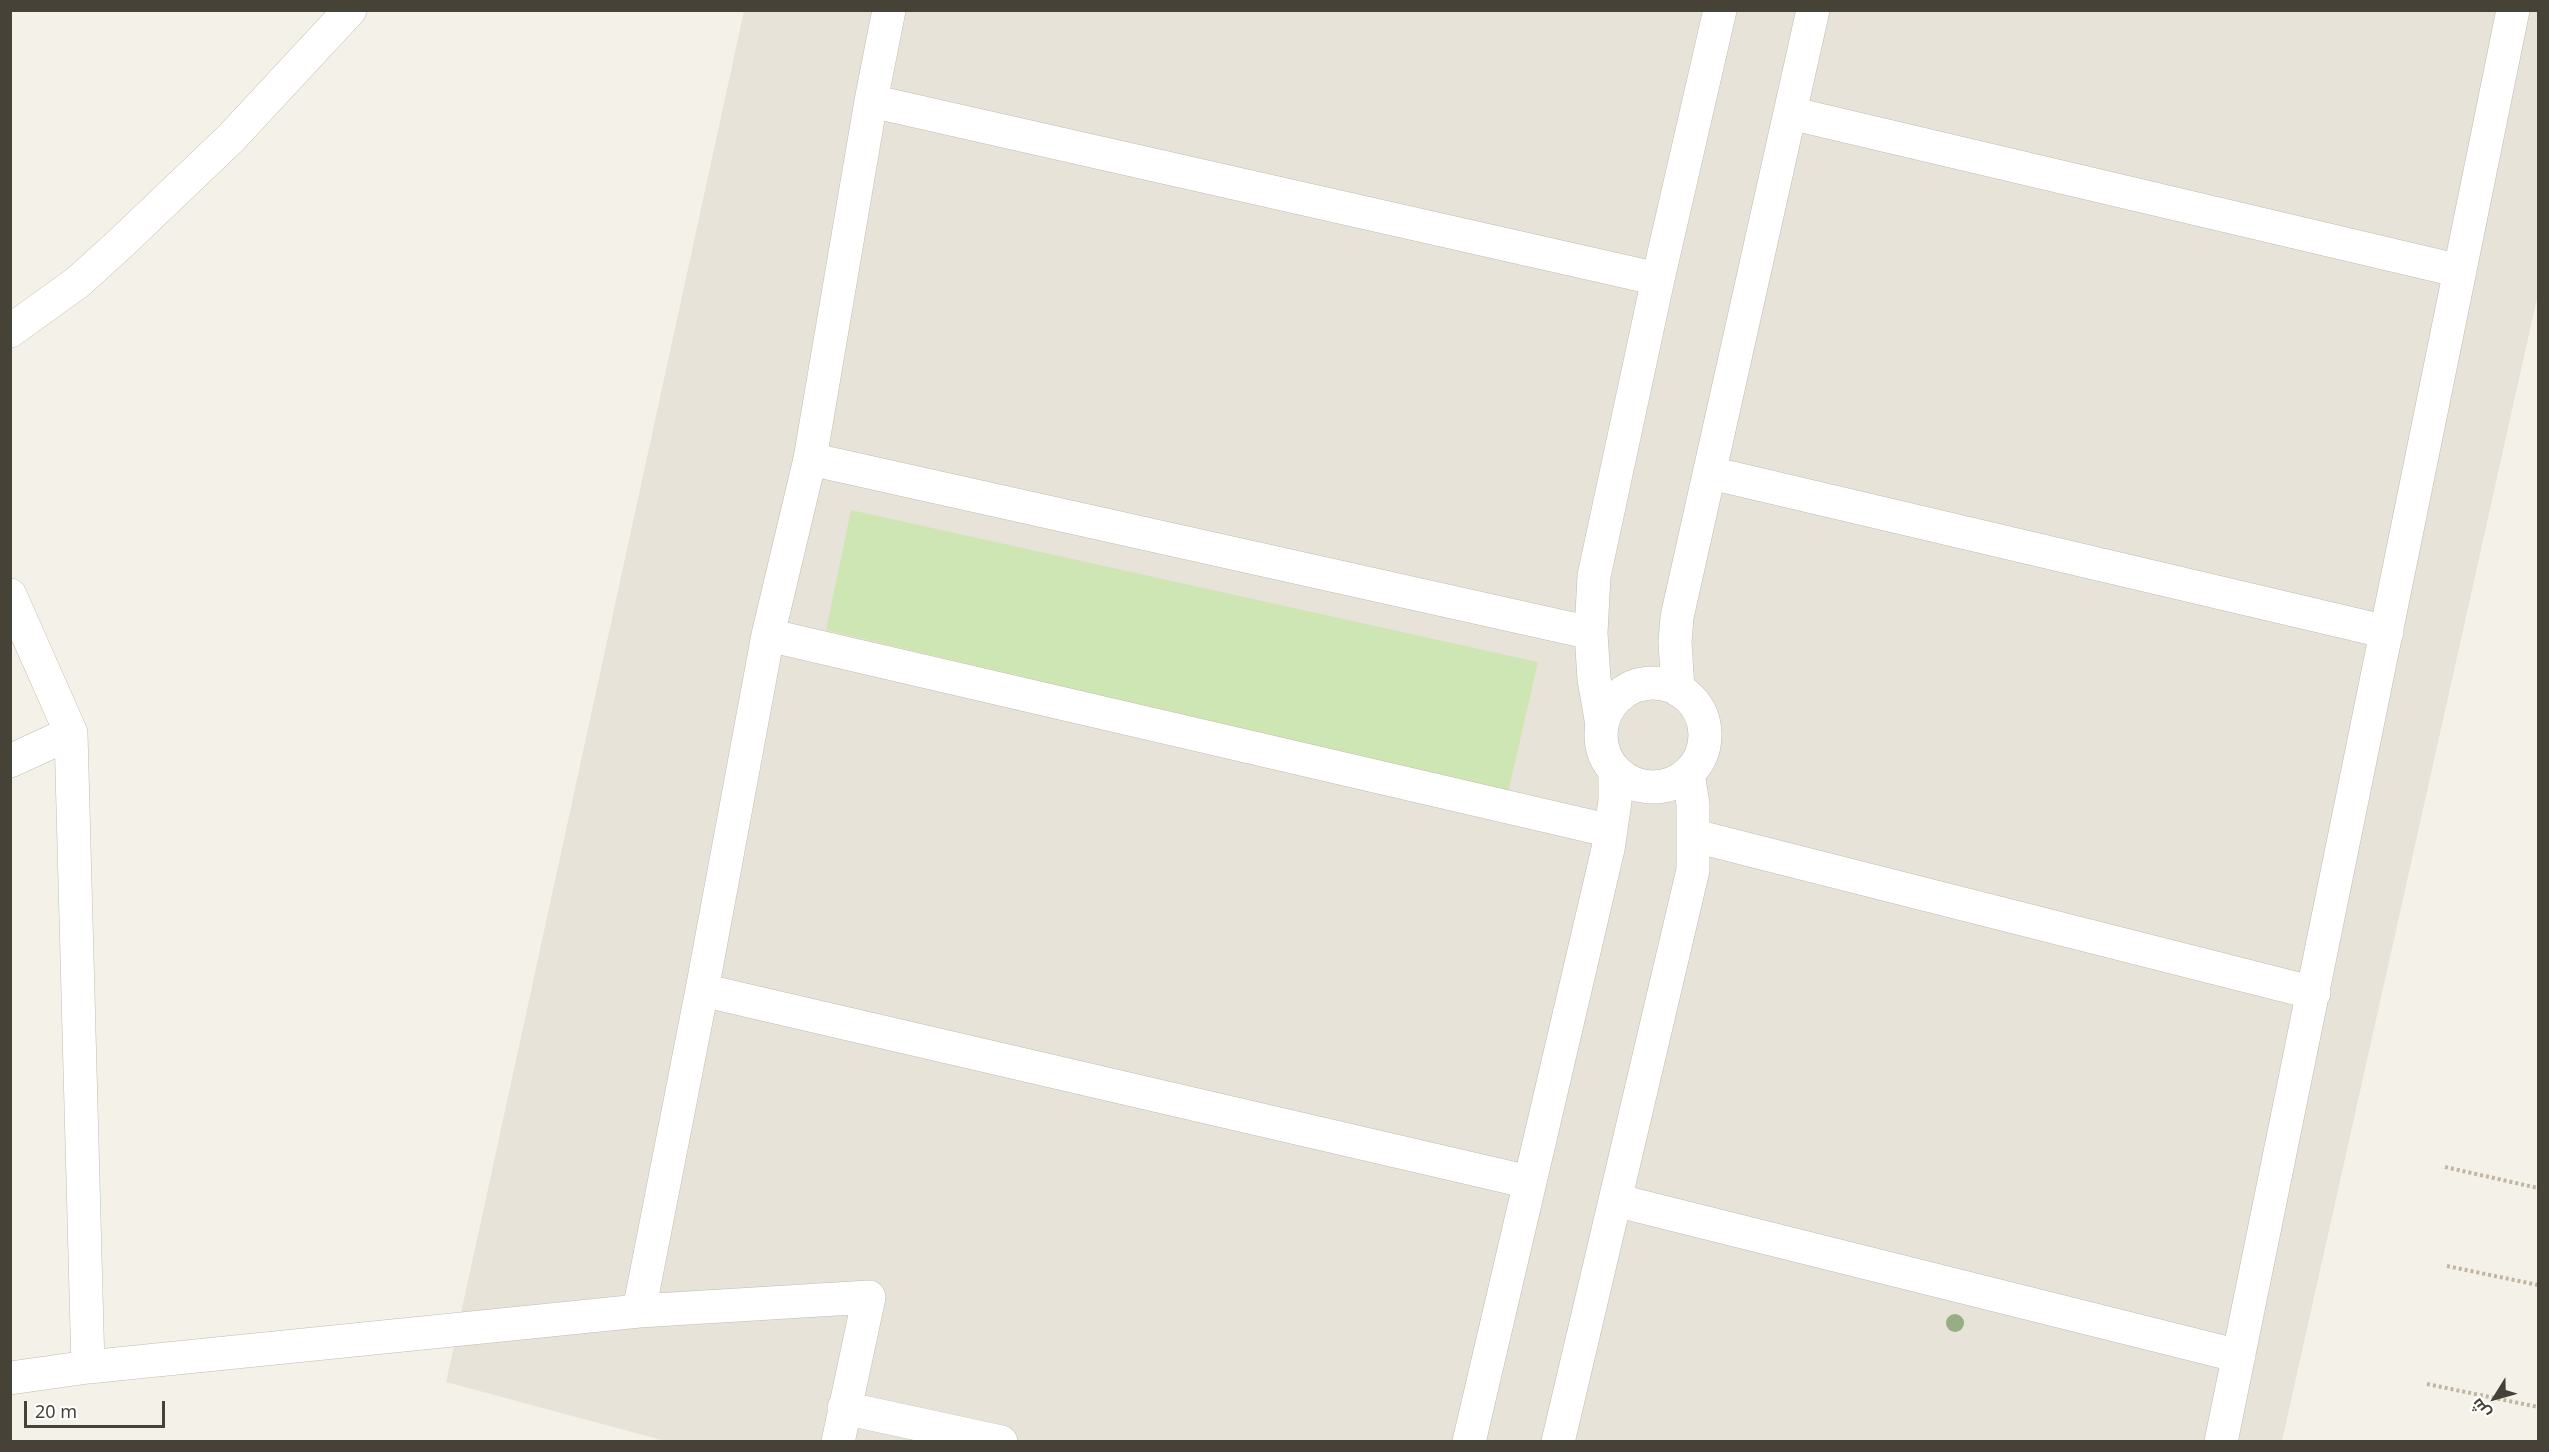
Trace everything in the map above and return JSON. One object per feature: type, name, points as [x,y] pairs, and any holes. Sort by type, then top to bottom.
[{"type":"street","points":[[10,331],[78,282],[121,243],[231,138],[350,10]]},
{"type":"street","points":[[639,1311],[768,635],[810,459],[871,101],[889,10]]},
{"type":"street","points":[[1602,725],[1608,709],[1631,687],[1647,683],[1663,684],[1678,690],[1691,700],[1700,714],[1705,729],[1701,754],[1688,774],[1674,783],[1658,787],[1642,786],[1627,781],[1615,771],[1606,757],[1601,741],[1602,725],[1594,679],[1591,633],[1594,576],[1658,279],[1720,10]]},
{"type":"street","points":[[1678,690],[1675,642],[1677,617],[1813,10]]},
{"type":"street","points":[[2221,1442],[2513,10]]},
{"type":"street","points":[[871,101],[1658,279]]},
{"type":"street","points":[[1790,113],[2460,271]]},
{"type":"street","points":[[810,459],[1591,633]]},
{"type":"street","points":[[1710,473],[2387,632]]},
{"type":"street","points":[[10,595],[71,733],[88,1367]]},
{"type":"street","points":[[768,635],[1611,831]]},
{"type":"street","points":[[10,761],[71,733]]},
{"type":"street","points":[[1469,1442],[1611,831],[1615,771]]},
{"type":"street","points":[[1558,1442],[1692,870],[1695,836],[1688,774]]},
{"type":"street","points":[[1695,836],[2314,993]]},
{"type":"street","points":[[702,990],[1529,1182]]},
{"type":"street","points":[[1615,1200],[2239,1356]]},
{"type":"street","points":[[10,1378],[88,1367],[639,1311],[869,1297],[838,1442]]},
{"type":"street","points":[[844,1408],[1001,1442]]},
{"type":"path","points":[[2445,1167],[2538,1188]]},
{"type":"path","points":[[2447,1266],[2538,1285]]},
{"type":"path","points":[[2427,1384],[2538,1407]]},
{"type":"shaded area","points":[[744,11],[2538,11],[2538,294],[2282,1441],[669,1442],[446,1382]]},
{"type":"green space","points":[[851,510],[1538,662],[1508,793],[826,630]]}]
